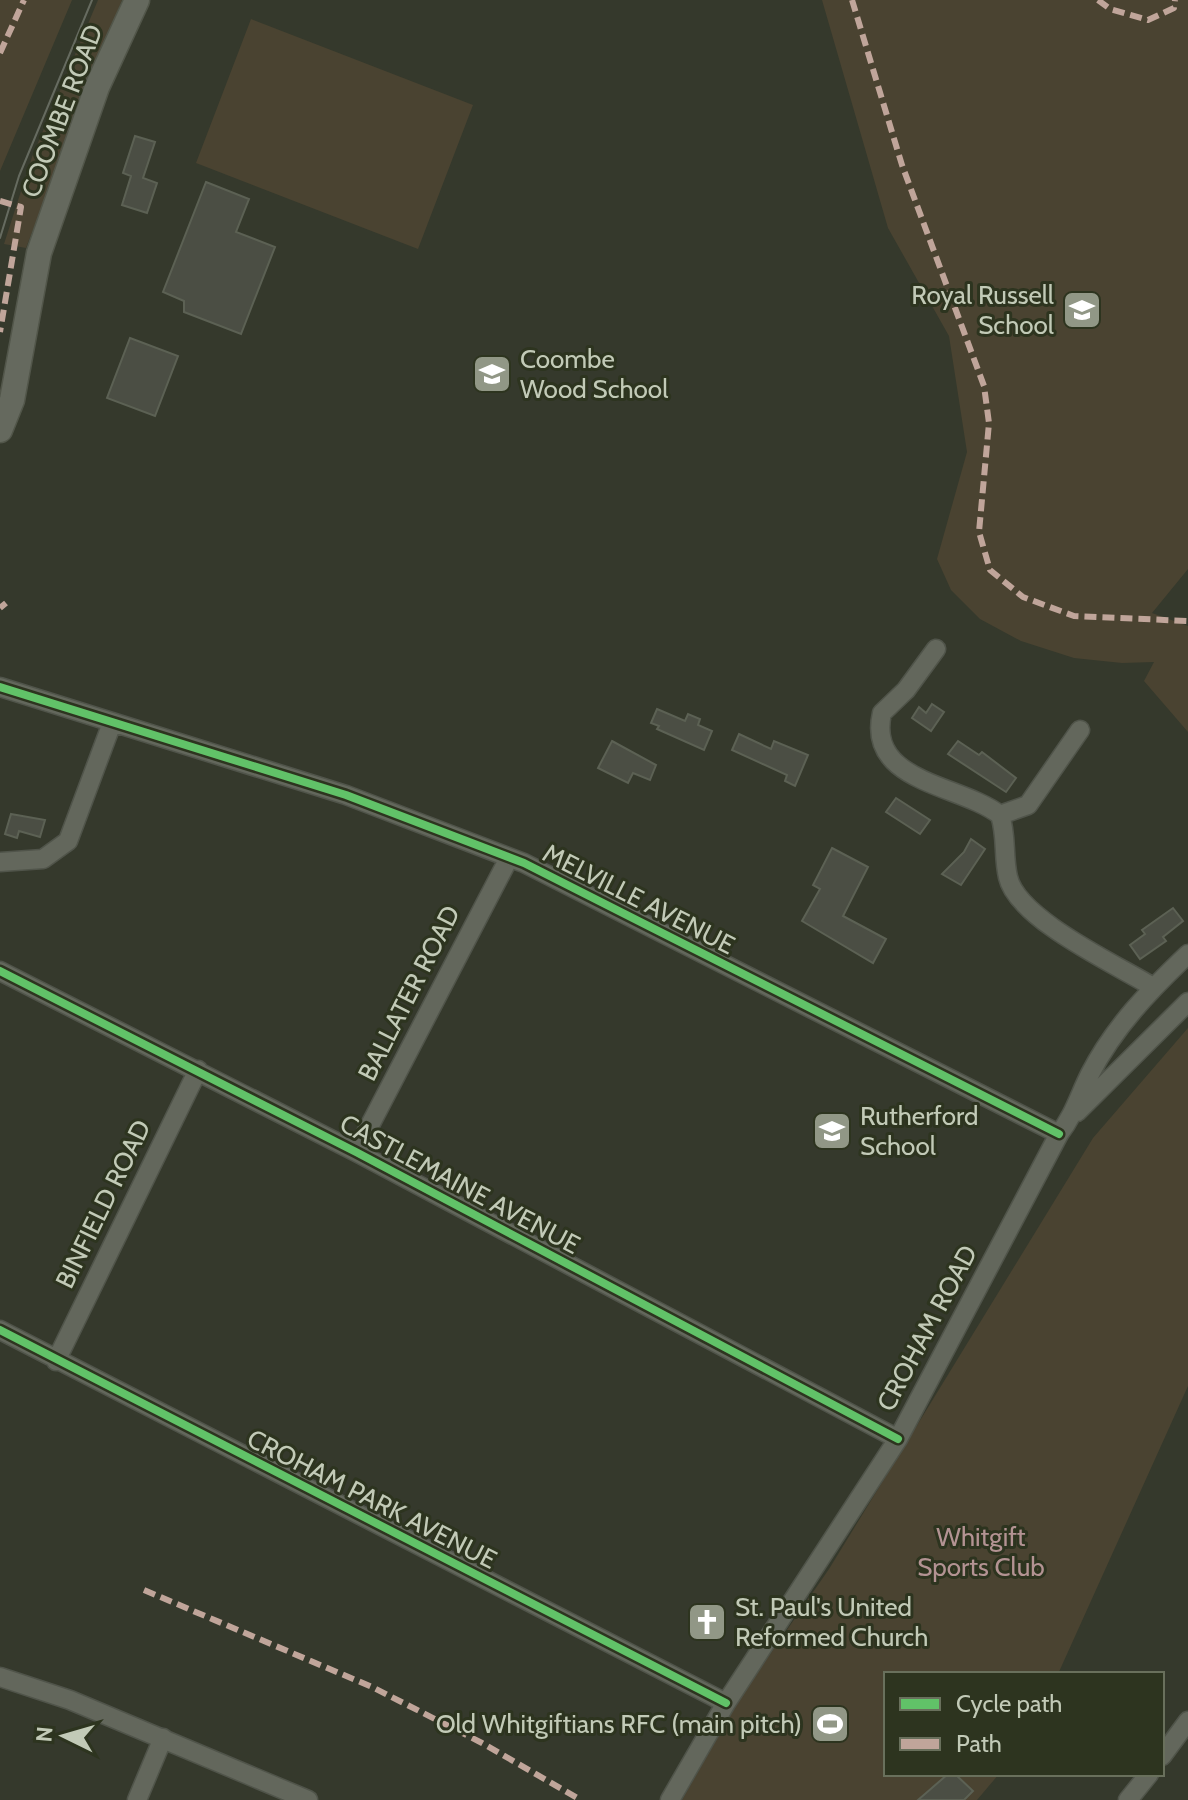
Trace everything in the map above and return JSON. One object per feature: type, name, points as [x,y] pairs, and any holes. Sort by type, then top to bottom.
[{"type":"main road","name":"COOMBE ROAD","points":[[0,430],[12,400],[39,253],[97,87],[137,0]]},
{"type":"street","points":[[936,649],[906,690],[882,713],[879,740],[886,756],[917,778],[989,806],[1000,815],[1008,878],[1038,917],[1153,987]]},
{"type":"street","name":"MELVILLE AVENUE","points":[[0,687],[346,795],[458,835],[1059,1134]]},
{"type":"street","points":[[0,862],[43,859],[68,841],[112,723]]},
{"type":"street","points":[[1000,815],[1028,805],[1080,730]]},
{"type":"street","name":"BALLATER ROAD","points":[[356,1152],[509,858]]},
{"type":"street","name":"CROHAM ROAD","points":[[670,1800],[726,1703],[898,1439],[1059,1134],[1075,1113],[1089,1075],[1114,1034],[1153,987],[1188,954]]},
{"type":"street","name":"CASTLEMAINE AVENUE","points":[[0,971],[356,1152],[898,1439]]},
{"type":"street","points":[[1075,1113],[1188,1002]]},
{"type":"street","name":"BINFIELD ROAD","points":[[56,1361],[198,1070]]},
{"type":"street","name":"CROHAM PARK AVENUE","points":[[0,1330],[726,1703]]},
{"type":"street","points":[[0,1677],[70,1700],[308,1800]]},
{"type":"street","points":[[1164,1753],[1188,1721]]},
{"type":"street","points":[[137,1800],[163,1738]]},
{"type":"street","points":[[1128,1800],[1147,1776]]},
{"type":"green space","points":[[0,0],[72,0],[0,171]]},
{"type":"green space","points":[[98,0],[122,0],[26,248],[4,244],[32,157]]},
{"type":"green space","name":"Royal Russell School","points":[[822,0],[1188,0],[1188,569],[1152,613],[1188,626],[1188,732],[1144,681],[1154,662],[1122,663],[1074,658],[1021,641],[980,619],[951,590],[937,559],[967,452],[949,336],[888,228]]},
{"type":"green space","points":[[251,19],[473,105],[418,249],[196,163]]},
{"type":"green space","name":"Whitgift Sports Club","points":[[1188,1028],[1188,1386],[1059,1672],[884,1672],[884,1776],[997,1776],[977,1800],[682,1800],[740,1698],[829,1569],[1093,1138]]},
{"type":"building","points":[[135,136],[155,142],[143,178],[157,183],[147,213],[122,205],[131,176],[123,173]]},
{"type":"building","points":[[206,182],[249,199],[236,232],[275,247],[241,334],[184,312],[184,301],[163,292]]},
{"type":"building","points":[[130,338],[178,356],[155,416],[107,398]]},
{"type":"building","points":[[932,704],[944,712],[931,731],[912,718],[919,707],[926,713]]},
{"type":"building","points":[[657,709],[685,721],[688,714],[700,719],[698,725],[712,731],[704,750],[657,729],[659,726],[651,723]]},
{"type":"building","points":[[739,734],[771,749],[774,741],[808,755],[795,786],[785,781],[787,775],[732,750]]},
{"type":"building","points":[[612,741],[656,765],[650,780],[633,773],[628,783],[598,768]]},
{"type":"building","points":[[958,741],[979,755],[982,752],[1016,778],[1006,792],[948,754]]},
{"type":"building","points":[[896,798],[930,820],[920,834],[886,812]]},
{"type":"building","points":[[11,814],[45,820],[40,837],[19,831],[17,838],[5,834]]},
{"type":"building","points":[[971,839],[985,849],[961,885],[942,874],[964,852]]},
{"type":"building","points":[[832,848],[868,867],[843,916],[886,939],[873,963],[802,921],[820,889],[813,885]]},
{"type":"building","points":[[1173,908],[1183,921],[1163,937],[1166,941],[1140,959],[1130,945],[1145,934],[1142,930]]},
{"type":"building","points":[[946,1776],[957,1776],[973,1791],[964,1800],[918,1800]]},
{"type":"tram line","points":[[0,238],[19,176],[92,0]]},
{"type":"marked path","points":[[0,53],[24,0]]},
{"type":"marked path","points":[[852,0],[902,165],[984,386],[989,423],[979,532],[990,570],[1023,597],[1074,616],[1188,621]]},
{"type":"marked path","points":[[1098,0],[1110,9],[1148,20],[1174,8],[1175,0]]},
{"type":"marked path","points":[[0,201],[21,207],[0,332]]},
{"type":"marked path","points":[[0,608],[6,603]]},
{"type":"marked path","points":[[144,1590],[372,1687],[482,1743],[581,1800]]},
{"type":"cycle path","points":[[0,687],[346,795],[524,863],[1059,1134]]},
{"type":"cycle path","points":[[0,971],[356,1152],[898,1439]]},
{"type":"cycle path","points":[[0,1330],[726,1703]]},
{"type":"place","name":"Royal Russell School","points":[[1082,310]]},
{"type":"place","name":"Coombe Wood School","points":[[492,374]]},
{"type":"place","name":"Rutherford School","points":[[832,1131]]},
{"type":"place","name":"St. Paul's United Reformed Church","points":[[707,1622]]},
{"type":"place","name":"Old Whitgiftians RFC (main pitch)","points":[[830,1724]]}]
